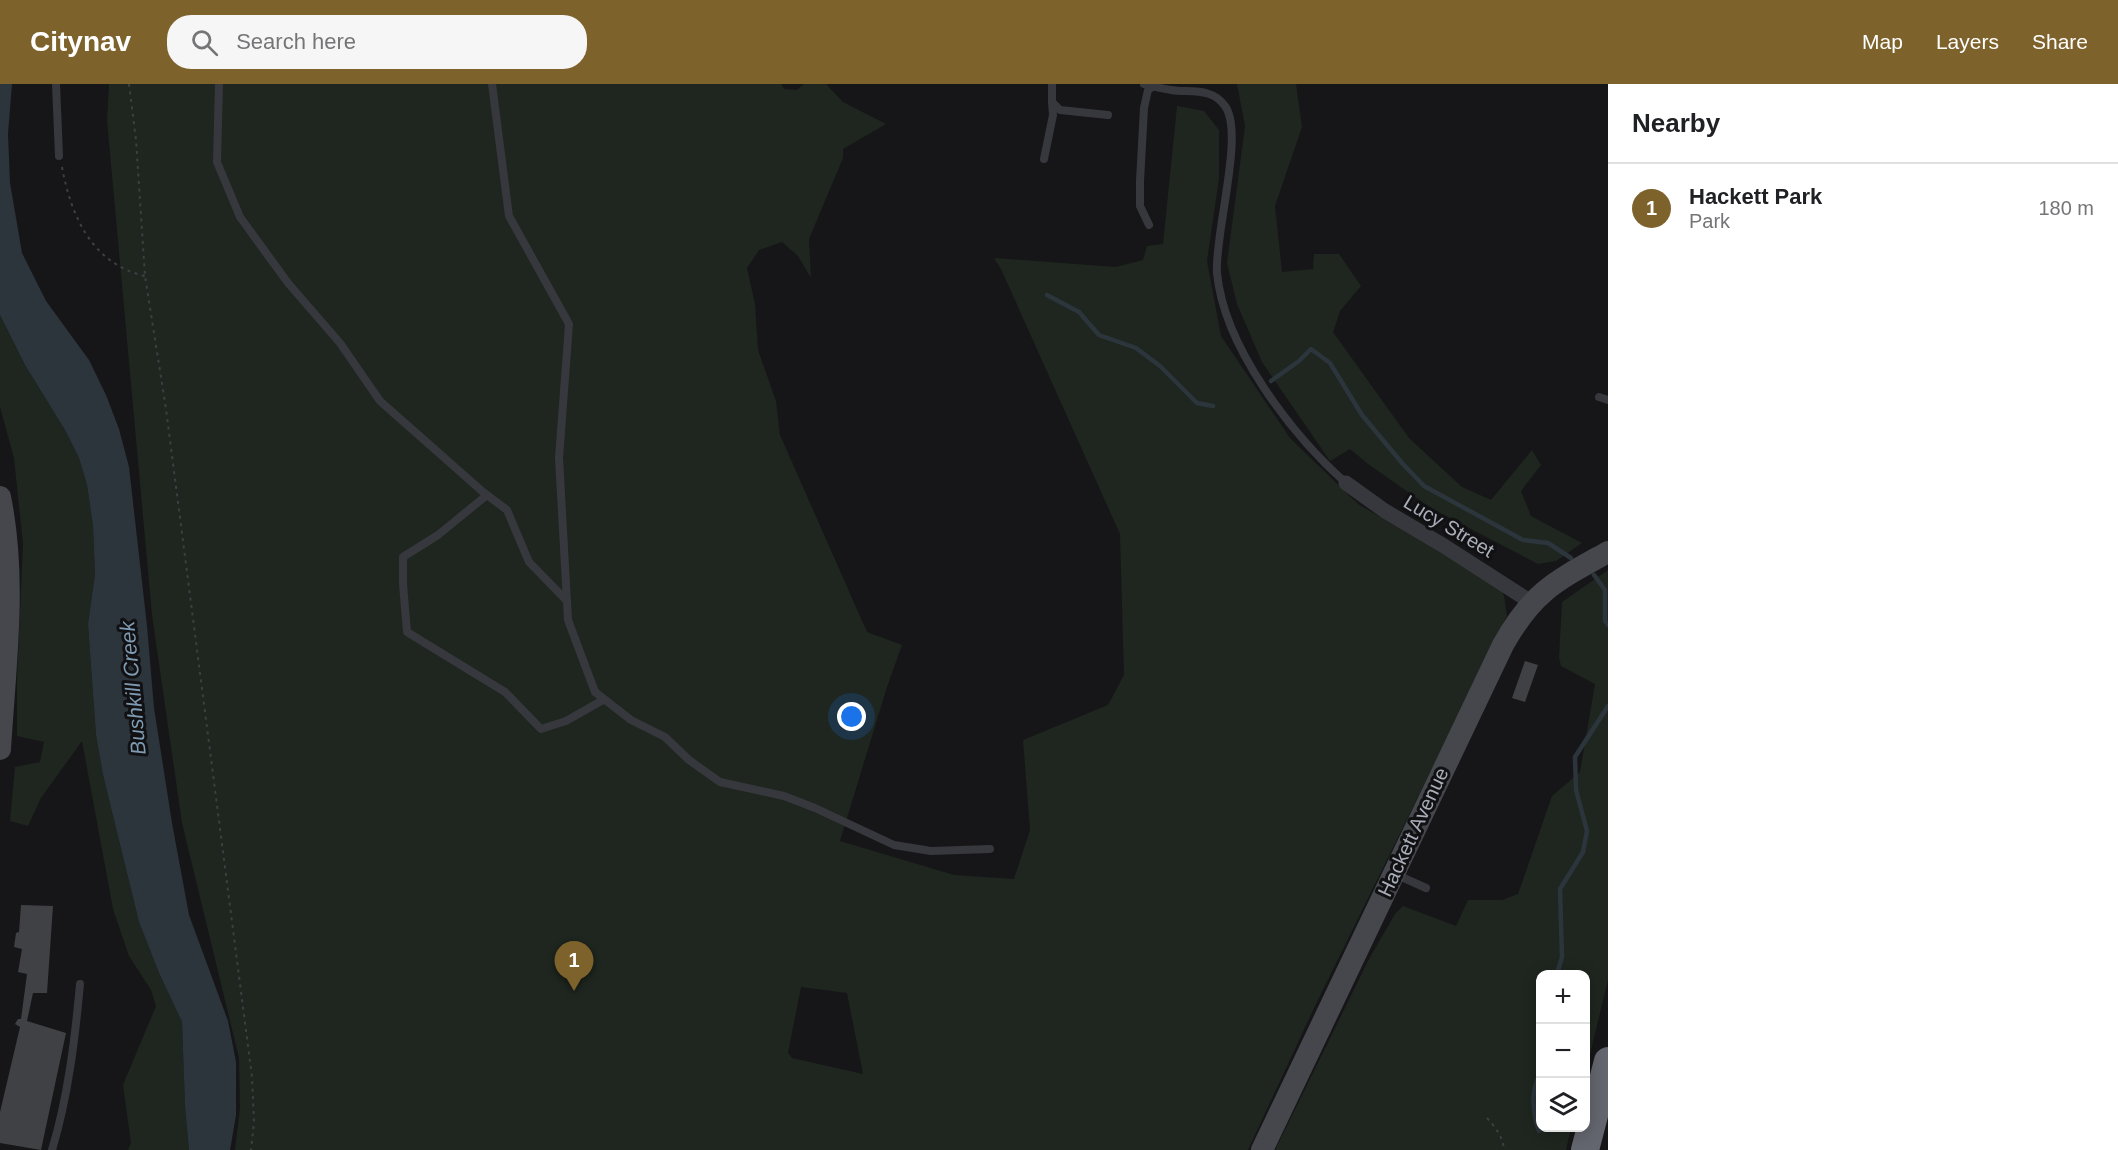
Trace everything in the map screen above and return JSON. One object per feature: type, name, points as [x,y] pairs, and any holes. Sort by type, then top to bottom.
[{"type":"highway","points":[[1586,1150],[1608,1061]]},
{"type":"highway","points":[[1604,1150],[1608,1132]]},
{"type":"main road","points":[[0,497],[8,545],[10,590],[0,749]]},
{"type":"main road","name":"Hackett Avenue","points":[[1262,1150],[1503,645],[1521,614],[1531,602],[1553,583],[1608,552]]},
{"type":"street","name":"Lucy Street","points":[[1346,483],[1385,511],[1531,602]]},
{"type":"lane","points":[[56,84],[59,156]]},
{"type":"lane","points":[[219,84],[217,162],[240,217],[288,283],[340,343],[380,401],[507,510],[529,562],[567,601]]},
{"type":"lane","points":[[492,84],[509,216],[569,324],[559,458],[568,620],[595,692],[631,720],[666,736],[689,760],[720,782],[784,796],[816,808],[894,845],[931,851],[990,849]]},
{"type":"lane","points":[[1044,159],[1053,115],[1052,84]]},
{"type":"lane","points":[[1144,84],[1171,90],[1202,91],[1214,96],[1227,108],[1232,118],[1230,160],[1217,270],[1222,305],[1235,335],[1264,388],[1320,460],[1346,483]]},
{"type":"lane","points":[[1149,225],[1140,206],[1140,182],[1144,108],[1148,90],[1154,86]]},
{"type":"lane","points":[[1052,102],[1060,110],[1108,116]]},
{"type":"lane","points":[[1599,397],[1608,399]]},
{"type":"lane","points":[[487,495],[438,535],[403,557],[407,632],[505,692],[541,729],[566,720],[603,700]]},
{"type":"lane","points":[[1394,874],[1426,888]]},
{"type":"lane","points":[[52,1150],[75,1037],[80,984]]},
{"type":"path","points":[[129,84],[136,140],[145,276],[166,409],[252,1077],[254,1122],[251,1150]]},
{"type":"path","points":[[59,156],[66,190],[87,236],[101,254],[118,266],[145,276]]},
{"type":"path","points":[[1487,1118],[1496,1127],[1503,1141],[1504,1150]]},
{"type":"shaded area","points":[[109,84],[781,84],[784,89],[797,90],[804,84],[826,84],[843,102],[886,124],[843,149],[843,158],[809,239],[811,278],[798,256],[782,242],[759,250],[747,268],[755,304],[758,350],[776,401],[780,435],[867,632],[902,645],[840,841],[954,875],[1014,879],[1030,830],[1023,740],[1108,705],[1124,675],[1120,534],[994,258],[1116,267],[1143,260],[1147,246],[1163,244],[1177,106],[1204,111],[1219,130],[1219,178],[1207,261],[1221,336],[1290,438],[1358,504],[1501,588],[1507,616],[1314,1008],[1248,1150],[235,1150],[240,1108],[239,1058],[182,823],[152,615],[107,120]],"holes":[[[801,987],[847,993],[863,1074],[792,1058],[788,1053]]]},
{"type":"shaded area","points":[[1237,84],[1296,84],[1302,127],[1275,206],[1282,272],[1313,269],[1314,254],[1339,254],[1361,286],[1340,311],[1333,332],[1409,438],[1462,487],[1491,500],[1532,450],[1541,465],[1521,491],[1531,516],[1582,543],[1556,561],[1538,564],[1431,508],[1350,449],[1330,461],[1262,362],[1237,304],[1227,263],[1245,126]]},
{"type":"shaded area","points":[[0,315],[25,365],[65,430],[79,458],[87,485],[93,526],[95,574],[88,624],[96,735],[103,775],[139,922],[182,1022],[189,1150],[128,1150],[131,1143],[123,1085],[156,1006],[151,990],[129,956],[113,909],[82,741],[41,798],[28,826],[10,821],[15,767],[40,762],[44,742],[17,736],[23,544],[14,458],[0,407]]},
{"type":"shaded area","points":[[1608,570],[1608,980],[1590,1054],[1590,970],[1536,970],[1536,1132],[1570,1132],[1566,1150],[1275,1150],[1369,959],[1395,914],[1403,906],[1456,926],[1468,900],[1502,900],[1518,894],[1552,796],[1580,772],[1595,684],[1561,666],[1559,658],[1562,602]]},
{"type":"water","name":"Bushkill Creek","points":[[0,84],[12,84],[8,134],[10,183],[22,253],[46,301],[89,360],[119,429],[129,467],[154,708],[172,823],[189,915],[228,1021],[236,1062],[236,1115],[230,1150],[189,1150],[182,1022],[139,922],[103,775],[96,735],[88,624],[95,574],[93,526],[87,485],[79,458],[65,430],[25,365],[0,315]]},
{"type":"building","points":[[1525,661],[1538,665],[1525,702],[1512,698]]},
{"type":"building","points":[[21,905],[53,906],[47,993],[33,993],[27,1021],[66,1033],[41,1150],[0,1143],[0,1112],[20,1027],[15,1024],[18,1019],[21,1019],[27,974],[18,972],[22,949],[14,947],[16,933],[19,932]]},
{"type":"waterway","points":[[1047,295],[1079,312],[1099,335],[1136,348],[1160,366],[1197,403],[1213,406]]},
{"type":"waterway","points":[[1271,381],[1299,361],[1311,349],[1330,363],[1362,415],[1424,486],[1523,540],[1548,543],[1571,558]]},
{"type":"waterway","points":[[1594,575],[1605,590],[1605,621],[1608,625]]},
{"type":"waterway","points":[[1558,970],[1562,957],[1560,889],[1583,852],[1587,831],[1576,790],[1575,757],[1608,706]]},
{"type":"waterway","points":[[1536,1084],[1534,1102],[1536,1120]]},
{"type":"place","name":"Hackett Park","points":[[574,991]]}]
